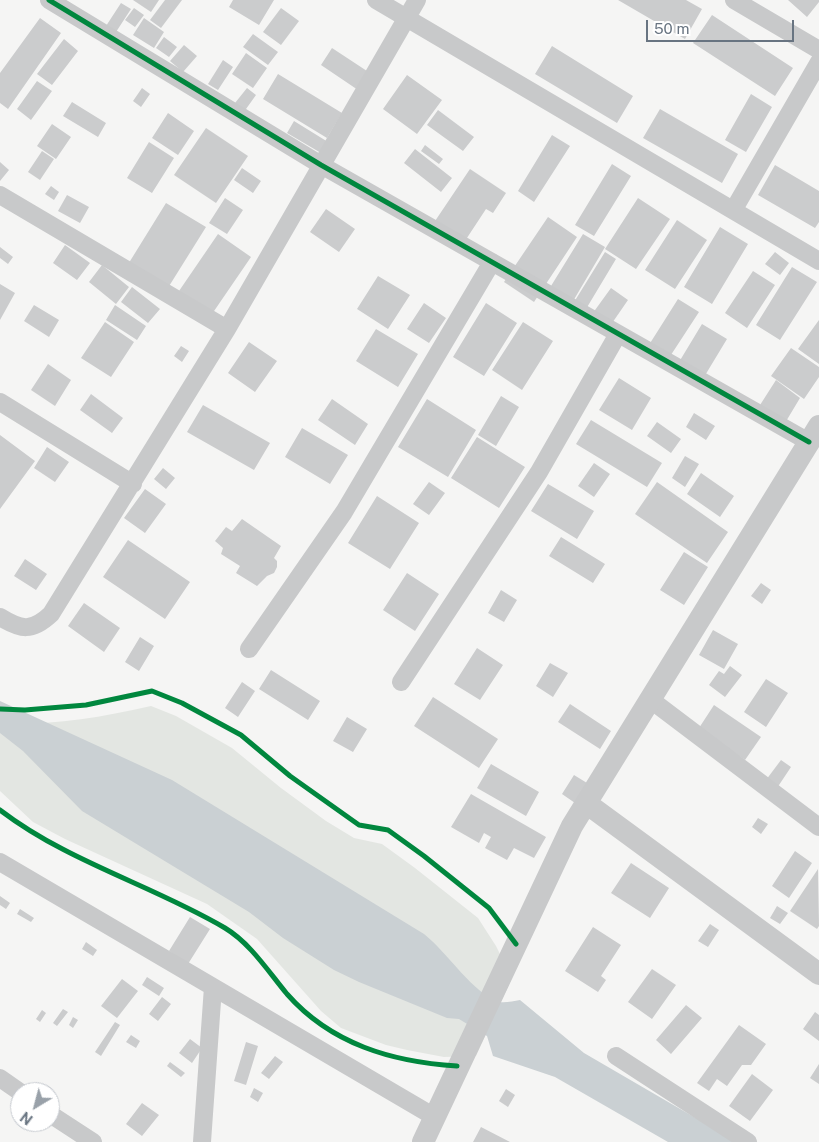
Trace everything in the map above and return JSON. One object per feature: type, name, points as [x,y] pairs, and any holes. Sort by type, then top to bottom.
[{"type":"street","points":[[49,0],[321,165],[618,334],[814,434],[586,803],[558,853],[493,996],[473,1031],[433,1116],[423,1142]]},
{"type":"street","points":[[376,0],[819,261]]},
{"type":"street","points":[[0,617],[10,623],[26,628],[40,625],[51,614],[228,329],[418,0]]},
{"type":"street","points":[[734,0],[819,50]]},
{"type":"street","points":[[734,210],[819,62]]},
{"type":"street","points":[[0,195],[228,329]]},
{"type":"street","points":[[248,649],[344,512],[492,262]]},
{"type":"street","points":[[401,682],[538,472],[618,334]]},
{"type":"street","points":[[0,402],[133,484]]},
{"type":"street","points":[[651,700],[819,827]]},
{"type":"street","points":[[586,803],[819,974]]},
{"type":"street","points":[[0,862],[433,1116]]},
{"type":"street","points":[[202,1142],[213,988]]},
{"type":"street","points":[[616,1056],[748,1142]]},
{"type":"street","points":[[60,1121],[93,1142]]},
{"type":"shaded area","points":[[0,701],[172,780],[424,934],[480,991],[490,998],[500,1002],[520,1000],[584,1053],[737,1142],[668,1142],[555,1077],[493,1056],[487,1036],[459,1019],[447,1018],[334,970],[283,938],[249,912],[82,811],[23,751],[0,733]]},
{"type":"shaded area","points":[[151,706],[176,716],[232,748],[281,788],[326,821],[354,838],[382,844],[478,918],[496,946],[512,978],[476,1056],[444,1057],[407,1050],[386,1045],[341,1028],[321,1011],[257,939],[207,904],[65,839],[33,822],[0,791],[0,724],[76,720]]},
{"type":"building","points":[[133,0],[159,0],[151,12]]},
{"type":"building","points":[[165,0],[182,0],[161,28],[150,20]]},
{"type":"building","points":[[233,0],[274,0],[259,25],[229,7]]},
{"type":"building","points":[[618,0],[686,0],[702,9],[685,39]]},
{"type":"building","points":[[788,0],[819,0],[819,2],[807,17]]},
{"type":"building","points":[[121,3],[131,9],[116,32],[106,26]]},
{"type":"building","points":[[134,8],[144,15],[135,27],[125,20]]},
{"type":"building","points":[[281,8],[299,21],[281,45],[263,32]]},
{"type":"building","points":[[712,15],[793,68],[775,96],[693,43]]},
{"type":"building","points":[[40,18],[61,33],[8,109],[0,103],[0,73]]},
{"type":"building","points":[[144,18],[164,32],[154,48],[133,35]]},
{"type":"building","points":[[253,34],[278,52],[268,65],[243,47]]},
{"type":"building","points":[[164,37],[177,47],[169,57],[156,48]]},
{"type":"building","points":[[64,39],[78,51],[52,85],[37,74]]},
{"type":"building","points":[[184,45],[197,56],[183,72],[170,61]]},
{"type":"building","points":[[552,46],[633,96],[617,123],[535,74]]},
{"type":"building","points":[[332,48],[370,73],[358,90],[321,65]]},
{"type":"building","points":[[246,53],[267,68],[253,88],[232,74]]},
{"type":"building","points":[[223,60],[233,67],[218,90],[208,84]]},
{"type":"building","points":[[278,74],[342,113],[327,138],[263,99]]},
{"type":"building","points":[[407,75],[442,100],[417,134],[383,109]]},
{"type":"building","points":[[37,81],[52,91],[31,120],[17,109]]},
{"type":"building","points":[[142,88],[150,94],[141,107],[133,101]]},
{"type":"building","points":[[247,88],[256,95],[241,116],[231,108]]},
{"type":"building","points":[[751,94],[772,107],[746,152],[725,140]]},
{"type":"building","points":[[72,102],[106,123],[98,137],[63,116]]},
{"type":"building","points":[[660,109],[738,154],[722,183],[643,138]]},
{"type":"building","points":[[438,110],[474,137],[463,151],[427,125]]},
{"type":"building","points":[[168,113],[194,131],[178,155],[152,138]]},
{"type":"building","points":[[294,121],[328,142],[321,153],[287,133]]},
{"type":"building","points":[[52,124],[71,137],[56,159],[37,146]]},
{"type":"building","points":[[206,128],[248,156],[216,203],[174,175]]},
{"type":"building","points":[[552,135],[570,146],[534,202],[518,191]]},
{"type":"building","points":[[149,142],[174,158],[152,193],[127,178]]},
{"type":"building","points":[[425,145],[443,159],[439,164],[421,151]]},
{"type":"building","points":[[415,149],[452,178],[441,192],[404,163]]},
{"type":"building","points":[[42,151],[54,159],[40,180],[28,172]]},
{"type":"building","points":[[0,162],[9,170],[0,181]]},
{"type":"building","points":[[612,164],[631,176],[594,236],[575,225]]},
{"type":"building","points":[[775,165],[819,191],[819,222],[815,228],[758,195]]},
{"type":"building","points":[[242,168],[261,181],[253,193],[234,180]]},
{"type":"building","points":[[470,169],[506,193],[493,213],[486,209],[461,247],[431,227]]},
{"type":"building","points":[[51,186],[59,192],[54,200],[45,194]]},
{"type":"building","points":[[67,195],[89,207],[80,223],[58,211]]},
{"type":"building","points":[[225,198],[243,210],[227,234],[209,223]]},
{"type":"building","points":[[638,198],[670,219],[636,269],[605,249]]},
{"type":"building","points":[[166,203],[206,227],[166,291],[127,266]]},
{"type":"building","points":[[326,209],[355,229],[339,252],[310,232]]},
{"type":"building","points":[[548,217],[577,237],[534,302],[504,282]]},
{"type":"building","points":[[677,220],[707,240],[675,289],[645,270]]},
{"type":"building","points":[[720,227],[748,244],[712,304],[684,287]]},
{"type":"building","points":[[218,234],[251,257],[212,314],[179,291]]},
{"type":"building","points":[[583,234],[605,247],[566,313],[543,299]]},
{"type":"building","points":[[65,245],[90,263],[77,280],[53,263]]},
{"type":"building","points":[[0,247],[13,257],[8,264],[0,258]]},
{"type":"building","points":[[605,252],[616,259],[583,314],[571,307]]},
{"type":"building","points":[[775,252],[789,263],[780,275],[765,264]]},
{"type":"building","points":[[102,265],[129,287],[116,304],[89,282]]},
{"type":"building","points":[[792,267],[817,282],[780,340],[756,325]]},
{"type":"building","points":[[753,271],[775,285],[747,328],[725,313]]},
{"type":"building","points":[[378,276],[410,295],[388,329],[357,309]]},
{"type":"building","points":[[0,284],[15,293],[0,320]]},
{"type":"building","points":[[132,287],[160,309],[148,323],[121,302]]},
{"type":"building","points":[[611,288],[628,300],[608,329],[590,317]]},
{"type":"building","points":[[678,299],[699,312],[667,361],[647,348]]},
{"type":"building","points":[[424,303],[446,318],[429,343],[407,329]]},
{"type":"building","points":[[486,303],[517,323],[484,376],[453,357]]},
{"type":"building","points":[[34,305],[59,320],[49,337],[24,321]]},
{"type":"building","points":[[115,305],[146,326],[137,340],[106,320]]},
{"type":"building","points":[[819,320],[819,364],[798,349]]},
{"type":"building","points":[[105,322],[134,342],[111,377],[81,358]]},
{"type":"building","points":[[523,322],[553,341],[522,390],[492,370]]},
{"type":"building","points":[[702,324],[727,339],[701,382],[676,367]]},
{"type":"building","points":[[376,329],[418,354],[398,387],[356,361]]},
{"type":"building","points":[[249,342],[277,361],[255,392],[228,373]]},
{"type":"building","points":[[181,346],[189,351],[182,362],[174,356]]},
{"type":"building","points":[[791,348],[819,367],[819,377],[804,399],[771,376]]},
{"type":"building","points":[[48,364],[71,380],[55,406],[31,390]]},
{"type":"building","points":[[619,378],[651,398],[632,430],[599,410]]},
{"type":"building","points":[[776,380],[800,398],[779,433],[753,416]]},
{"type":"building","points":[[91,394],[123,418],[112,433],[80,410]]},
{"type":"building","points":[[501,396],[519,407],[496,446],[478,435]]},
{"type":"building","points":[[332,399],[368,424],[355,445],[318,420]]},
{"type":"building","points":[[427,399],[476,430],[448,477],[398,447]]},
{"type":"building","points":[[203,405],[270,443],[254,470],[187,432]]},
{"type":"building","points":[[694,413],[715,426],[706,440],[686,427]]},
{"type":"building","points":[[591,420],[662,463],[647,487],[576,444]]},
{"type":"building","points":[[657,422],[681,439],[671,453],[647,436]]},
{"type":"building","points":[[302,428],[348,455],[330,484],[285,457]]},
{"type":"building","points":[[0,435],[35,461],[0,509]]},
{"type":"building","points":[[477,437],[525,467],[499,508],[451,478]]},
{"type":"building","points":[[47,447],[69,462],[55,482],[34,468]]},
{"type":"building","points":[[685,456],[699,464],[685,487],[672,478]]},
{"type":"building","points":[[594,463],[610,474],[594,497],[578,486]]},
{"type":"building","points":[[163,468],[175,478],[166,489],[154,479]]},
{"type":"building","points":[[701,473],[734,496],[720,517],[687,494]]},
{"type":"building","points":[[429,482],[445,493],[429,515],[413,504]]},
{"type":"building","points":[[657,482],[728,532],[707,563],[635,514]]},
{"type":"building","points":[[548,484],[594,511],[577,539],[531,511]]},
{"type":"building","points":[[145,489],[166,504],[145,533],[124,518]]},
{"type":"building","points":[[377,496],[419,523],[390,569],[348,543]]},
{"type":"building","points":[[242,519],[281,546],[274,558],[277,561],[277,567],[274,573],[267,576],[257,586],[236,573],[240,566],[221,554],[223,548],[215,541],[226,527],[232,531]]},
{"type":"building","points":[[561,537],[605,564],[593,583],[549,556]]},
{"type":"building","points":[[128,540],[190,582],[165,619],[103,577]]},
{"type":"building","points":[[684,552],[708,567],[684,605],[660,590]]},
{"type":"building","points":[[25,559],[47,574],[36,590],[14,576]]},
{"type":"building","points":[[407,573],[439,594],[415,631],[383,610]]},
{"type":"building","points":[[761,583],[771,590],[762,604],[751,596]]},
{"type":"building","points":[[501,590],[517,600],[504,622],[488,613]]},
{"type":"building","points":[[84,603],[120,628],[104,652],[68,626]]},
{"type":"building","points":[[713,630],[738,644],[724,669],[699,655]]},
{"type":"building","points":[[140,637],[154,646],[139,671],[125,662]]},
{"type":"building","points":[[477,648],[503,665],[480,700],[454,684]]},
{"type":"building","points":[[550,663],[568,673],[553,697],[536,686]]},
{"type":"building","points":[[730,666],[742,675],[725,697],[709,685],[719,671],[724,674]]},
{"type":"building","points":[[271,670],[320,701],[308,720],[259,689]]},
{"type":"building","points":[[766,679],[788,693],[766,727],[744,712]]},
{"type":"building","points":[[242,682],[255,691],[238,717],[225,708]]},
{"type":"building","points":[[433,697],[498,739],[479,768],[414,726]]},
{"type":"building","points":[[570,704],[611,731],[600,749],[558,722]]},
{"type":"building","points":[[714,705],[761,737],[745,760],[699,728]]},
{"type":"building","points":[[347,717],[367,729],[353,752],[333,741]]},
{"type":"building","points":[[781,760],[791,767],[777,788],[766,780]]},
{"type":"building","points":[[491,764],[539,792],[526,816],[477,788]]},
{"type":"building","points":[[574,775],[587,783],[575,803],[562,794]]},
{"type":"building","points":[[471,794],[546,837],[534,858],[514,848],[507,860],[485,848],[491,837],[484,833],[479,843],[451,827]]},
{"type":"building","points":[[758,818],[768,824],[761,834],[752,827]]},
{"type":"building","points":[[795,851],[812,863],[789,898],[772,886]]},
{"type":"building","points":[[631,863],[669,888],[650,918],[611,893]]},
{"type":"building","points":[[818,869],[819,926],[817,929],[790,911]]},
{"type":"building","points":[[0,896],[10,903],[6,909],[0,905]]},
{"type":"building","points":[[777,906],[788,913],[780,924],[770,918]]},
{"type":"building","points":[[20,909],[34,918],[31,922],[17,914]]},
{"type":"building","points":[[190,917],[210,929],[188,964],[169,951]]},
{"type":"building","points":[[710,924],[719,930],[708,947],[698,941]]},
{"type":"building","points":[[593,927],[621,945],[601,976],[606,980],[598,992],[565,971]]},
{"type":"building","points":[[86,942],[97,950],[93,956],[82,949]]},
{"type":"building","points":[[652,969],[676,985],[652,1019],[628,1002]]},
{"type":"building","points":[[147,977],[164,988],[159,996],[142,985]]},
{"type":"building","points":[[122,979],[138,991],[117,1018],[101,1006]]},
{"type":"building","points":[[162,997],[171,1004],[158,1021],[149,1014]]},
{"type":"building","points":[[686,1005],[702,1018],[671,1054],[656,1040]]},
{"type":"building","points":[[63,1009],[68,1012],[57,1026],[53,1023]]},
{"type":"building","points":[[42,1010],[46,1013],[40,1022],[36,1019]]},
{"type":"building","points":[[815,1012],[819,1015],[819,1041],[803,1029]]},
{"type":"building","points":[[73,1017],[78,1020],[73,1028],[69,1025]]},
{"type":"building","points":[[115,1022],[120,1025],[101,1056],[95,1052]]},
{"type":"building","points":[[739,1025],[766,1044],[751,1065],[742,1065],[727,1086],[717,1079],[709,1091],[697,1083]]},
{"type":"building","points":[[131,1035],[140,1041],[136,1048],[126,1042]]},
{"type":"building","points":[[190,1039],[202,1048],[192,1063],[179,1053]]},
{"type":"building","points":[[246,1042],[258,1046],[246,1085],[234,1081]]},
{"type":"building","points":[[275,1056],[283,1062],[269,1079],[261,1073]]},
{"type":"building","points":[[170,1062],[185,1073],[181,1077],[167,1066]]},
{"type":"building","points":[[819,1064],[819,1084],[810,1078]]},
{"type":"building","points":[[752,1074],[773,1090],[750,1121],[729,1106]]},
{"type":"building","points":[[254,1088],[263,1093],[258,1102],[250,1097]]},
{"type":"building","points":[[506,1089],[515,1095],[508,1107],[499,1101]]},
{"type":"building","points":[[142,1103],[159,1115],[142,1136],[126,1124]]},
{"type":"building","points":[[481,1127],[510,1142],[473,1142]]},
{"type":"cycle path","points":[[49,0],[321,165],[809,442]]},
{"type":"cycle path","points":[[0,709],[25,710],[86,705],[152,691],[182,703],[241,735],[290,776],[359,825],[388,830],[489,908],[516,944]]},
{"type":"cycle path","points":[[0,810],[26,828],[82,859],[169,899],[225,928],[251,949],[287,994],[304,1011],[323,1026],[343,1038],[386,1055],[433,1064],[457,1066]]}]
